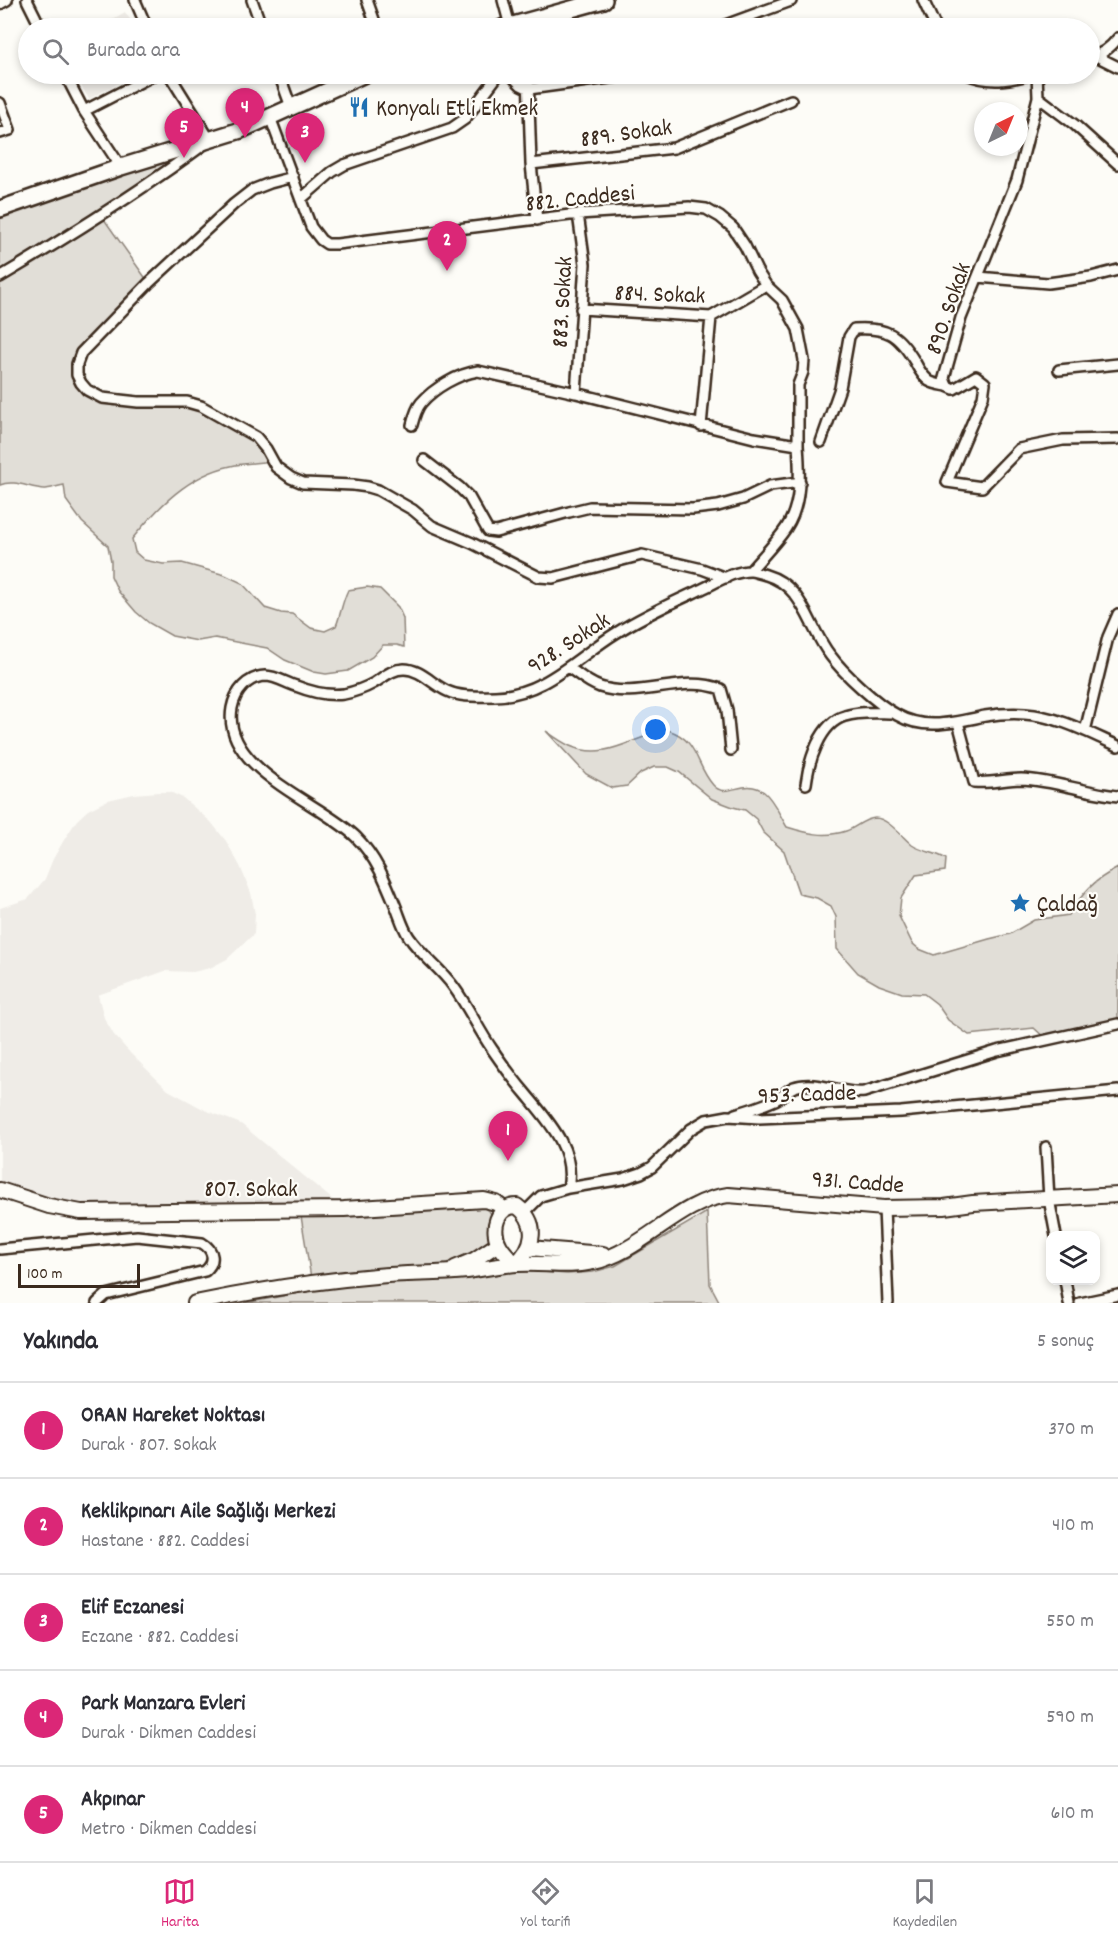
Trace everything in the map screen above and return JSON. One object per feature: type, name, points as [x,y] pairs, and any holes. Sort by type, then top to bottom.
[{"type":"main road","points":[[545,18],[604,0]]},
{"type":"main road","points":[[0,208],[241,130],[343,84]]},
{"type":"main road","name":"807. Sokak","points":[[0,1190],[49,1206],[81,1212],[344,1209],[484,1200],[496,1203],[504,1209]]},
{"type":"main road","name":"931. Cadde","points":[[195,1303],[344,1279],[468,1271],[515,1264],[561,1266],[595,1262],[628,1248],[715,1196],[756,1196],[884,1208],[944,1207],[973,1203],[1118,1195]]},
{"type":"main road","points":[[511,1206],[517,1206],[525,1212],[531,1222],[532,1231],[529,1248],[515,1264],[498,1244],[497,1218],[504,1209],[511,1206]]},
{"type":"main road","points":[[445,1272],[474,1260],[498,1244]]},
{"type":"main road","points":[[529,1248],[611,1255]]},
{"type":"street","points":[[0,4],[7,0]]},
{"type":"street","points":[[27,0],[36,18]]},
{"type":"street","points":[[135,0],[143,18]]},
{"type":"street","points":[[252,0],[258,18]]},
{"type":"street","points":[[367,0],[373,18]]},
{"type":"street","points":[[503,0],[512,18]]},
{"type":"street","points":[[923,0],[931,18]]},
{"type":"street","points":[[744,18],[790,1]]},
{"type":"street","points":[[1100,53],[1107,50],[1118,38]]},
{"type":"street","points":[[1100,59],[1118,67]]},
{"type":"street","points":[[70,84],[84,111],[121,167]]},
{"type":"street","points":[[84,111],[137,84]]},
{"type":"street","points":[[0,277],[150,184],[210,140],[175,84]]},
{"type":"street","points":[[283,84],[291,107]]},
{"type":"street","points":[[301,198],[344,165],[452,128],[465,119],[491,84]]},
{"type":"street","points":[[520,84],[529,89],[566,84]]},
{"type":"street","points":[[529,84],[531,164],[537,220]]},
{"type":"street","name":"890. Sokak","points":[[1037,84],[1038,97],[1017,180],[961,318],[944,378],[947,386],[954,389],[976,376],[985,383],[983,397],[947,482],[982,487],[1019,449],[1063,440],[1118,439]]},
{"type":"street","points":[[1038,97],[1075,125],[1118,164]]},
{"type":"street","name":"889. Sokak","points":[[531,164],[674,148],[791,100]]},
{"type":"street","points":[[0,103],[10,130],[0,133]]},
{"type":"street","name":"882. Caddesi","points":[[270,117],[316,236],[327,243],[384,239],[578,214],[689,207],[706,209],[733,228],[766,285],[782,300],[793,318],[801,341],[804,360],[803,372],[798,385],[800,482],[795,508],[789,522],[750,571]]},
{"type":"street","points":[[293,177],[252,190],[234,204],[149,283],[81,353],[77,364],[77,375],[87,390],[102,398],[138,402],[187,402],[201,406],[256,437],[276,467],[291,478],[303,483],[353,485],[378,490],[413,510],[432,526],[481,547],[539,577],[553,578],[642,555],[702,569],[726,578]]},
{"type":"street","name":"883. Sokak","points":[[576,393],[585,264],[578,214]]},
{"type":"street","points":[[978,277],[1048,283],[1091,277],[1118,270]]},
{"type":"street","name":"884. Sokak","points":[[581,309],[711,317],[766,285]]},
{"type":"street","points":[[701,426],[711,317]]},
{"type":"street","points":[[821,442],[840,388],[849,338],[854,329],[879,329],[890,332],[908,350],[916,366],[929,381],[947,386]]},
{"type":"street","points":[[1059,370],[1118,364]]},
{"type":"street","points":[[412,425],[416,410],[421,403],[465,373],[478,371],[576,393],[701,426],[771,442],[798,445]]},
{"type":"street","points":[[424,460],[469,497],[488,531]]},
{"type":"street","points":[[488,531],[507,530],[590,507],[693,509],[718,506],[732,503],[770,486],[800,482]]},
{"type":"street","points":[[481,547],[488,531]]},
{"type":"street","points":[[750,571],[777,579],[792,591],[802,603],[829,654],[847,674],[893,713],[905,719],[930,725],[987,716],[1032,714],[1085,731],[1118,746]]},
{"type":"street","name":"928. Sokak","points":[[568,1188],[570,1167],[554,1127],[501,1062],[451,983],[420,952],[406,933],[386,880],[372,857],[337,821],[291,792],[251,761],[240,749],[231,720],[235,698],[249,680],[263,676],[325,694],[341,694],[371,685],[397,669],[408,669],[449,692],[463,696],[507,696],[551,680],[612,636],[648,614],[726,578],[750,571]]},
{"type":"street","points":[[1085,731],[1108,637],[1118,614]]},
{"type":"street","points":[[568,667],[595,684],[620,691],[700,684],[721,689],[727,710],[731,750]]},
{"type":"street","points":[[806,784],[812,756],[824,733],[843,716],[893,713]]},
{"type":"street","points":[[958,722],[974,782],[985,784],[1019,779],[1118,796]]},
{"type":"street","points":[[728,1116],[778,1099],[795,1087],[813,1086],[840,1088],[857,1093],[864,1092],[997,1051],[1118,1024]]},
{"type":"street","name":"953. Cadde","points":[[525,1212],[541,1196],[568,1188],[623,1179],[641,1173],[652,1167],[691,1129],[706,1120],[728,1116],[759,1118],[901,1112],[1118,1091]]},
{"type":"street","points":[[1046,1147],[1049,1199],[1055,1231]]},
{"type":"street","points":[[884,1208],[888,1303]]},
{"type":"street","points":[[0,1250],[137,1236],[202,1243],[212,1253],[211,1264],[205,1271],[106,1295],[97,1303]]},
{"type":"street","points":[[1066,1285],[1069,1303]]},
{"type":"street","points":[[1080,1303],[1118,1295]]},
{"type":"shaded area","points":[[125,12],[129,18],[114,18]]},
{"type":"shaded area","points":[[80,84],[117,84],[89,99]]},
{"type":"shaded area","points":[[210,140],[101,215],[149,283],[81,353],[77,375],[96,396],[187,402],[256,437],[272,461],[241,464],[215,470],[188,485],[163,504],[132,539],[135,552],[144,560],[163,564],[182,563],[225,575],[242,583],[265,608],[292,614],[311,628],[325,631],[336,626],[348,590],[367,587],[380,589],[398,607],[403,618],[404,647],[383,645],[372,657],[348,671],[326,674],[314,672],[285,660],[267,648],[215,638],[198,641],[172,636],[149,623],[118,591],[111,576],[108,546],[82,522],[66,500],[64,485],[44,489],[16,483],[0,485],[0,209]]},
{"type":"shaded area","points":[[668,730],[686,740],[713,785],[724,791],[750,786],[757,788],[771,799],[787,827],[808,833],[831,834],[850,830],[871,819],[880,819],[890,824],[912,845],[946,859],[945,871],[916,875],[901,898],[899,916],[912,943],[919,949],[934,955],[1010,934],[1034,920],[1069,915],[1090,887],[1118,868],[1118,1024],[1046,1039],[1034,1028],[969,1035],[948,1020],[937,1004],[924,994],[902,993],[879,985],[858,973],[837,949],[836,917],[831,906],[817,898],[799,894],[784,851],[763,832],[756,819],[745,810],[712,799],[679,772],[668,767],[654,767],[641,773],[627,786],[612,788],[586,774],[546,731],[570,746],[596,751],[608,750]]},
{"type":"shaded area","points":[[170,792],[183,798],[211,822],[226,841],[251,893],[255,914],[254,934],[227,959],[210,968],[193,972],[165,971],[98,995],[104,1018],[114,1035],[168,1090],[205,1110],[241,1124],[344,1209],[81,1212],[13,1195],[0,1183],[0,908],[28,899],[45,879],[53,859],[77,820],[88,810],[108,800],[134,794]]},
{"type":"shaded area","points":[[482,1206],[497,1218],[498,1244],[445,1272],[312,1284],[300,1210]]},
{"type":"shaded area","points":[[707,1212],[710,1284],[720,1303],[245,1303],[320,1289],[518,1270],[567,1274],[593,1272],[615,1266]]},
{"type":"place","name":"Konyalı Etli Ekmek","points":[[359,107]]},
{"type":"place","name":"Park Manzara Evleri","points":[[245,138]]},
{"type":"place","name":"Akpınar","points":[[184,158]]},
{"type":"place","name":"Elif Eczanesi","points":[[305,163]]},
{"type":"place","name":"Keklikpınarı Aile Sağlığı Merkezi","points":[[447,271]]},
{"type":"place","name":"Çaldağ","points":[[1020,903]]},
{"type":"place","name":"ORAN Hareket Noktası","points":[[508,1161]]}]
